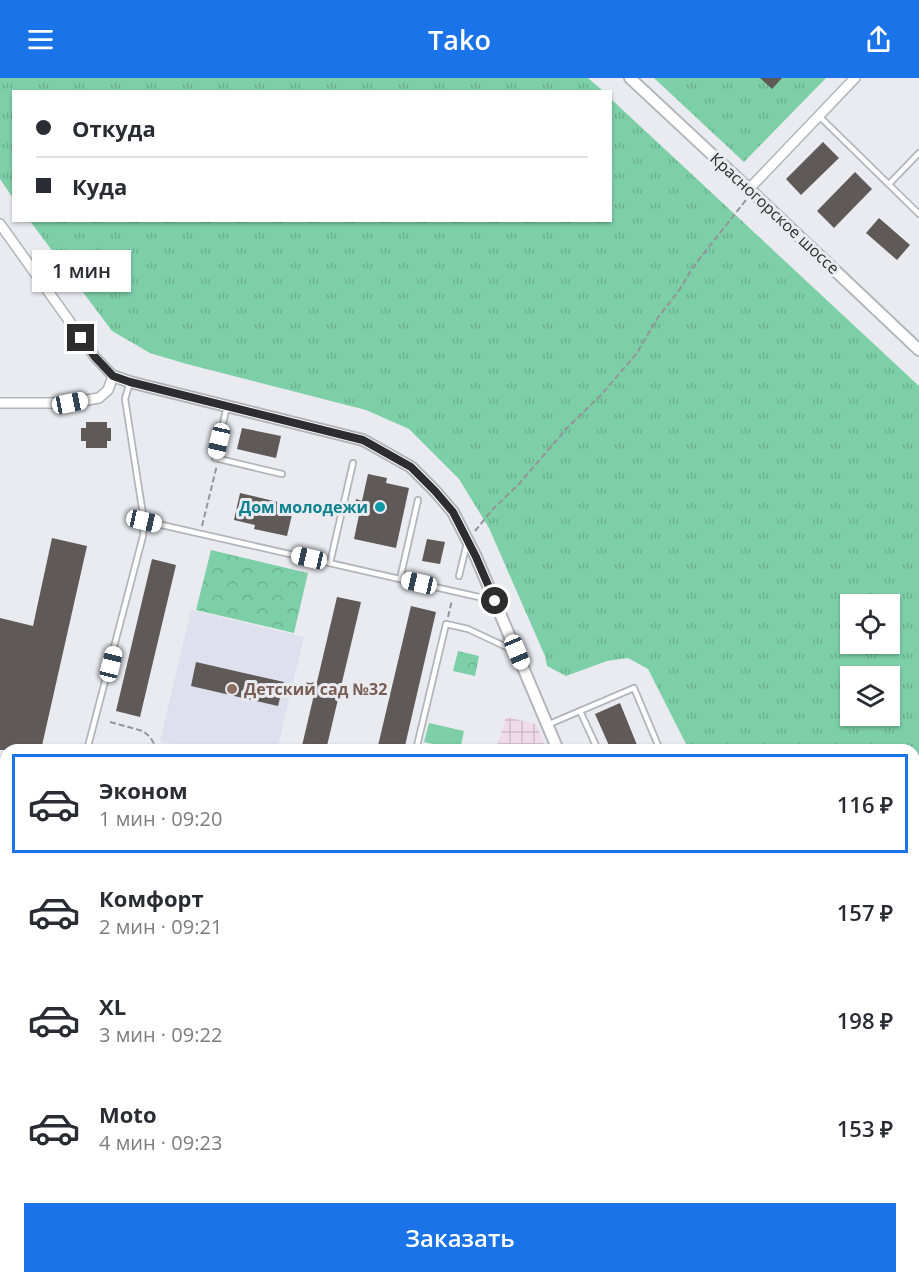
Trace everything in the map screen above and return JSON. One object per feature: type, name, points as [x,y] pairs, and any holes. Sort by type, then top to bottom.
[{"type":"street","name":"Красногорское шоссе","points":[[630,78],[749,193],[919,350]]},
{"type":"street","points":[[749,193],[855,78]]},
{"type":"street","points":[[0,224],[95,357],[113,376],[363,440],[411,467],[453,512],[495,601],[555,744]]},
{"type":"street","points":[[0,403],[70,403],[99,398],[108,390],[113,376]]},
{"type":"lane","points":[[819,116],[919,214]]},
{"type":"lane","points":[[888,184],[919,153]]},
{"type":"lane","points":[[89,744],[143,536],[144,521],[125,399],[130,382]]},
{"type":"lane","points":[[227,406],[215,458],[282,474]]},
{"type":"lane","points":[[330,563],[353,463]]},
{"type":"lane","points":[[400,579],[418,500]]},
{"type":"lane","points":[[144,521],[495,601]]},
{"type":"lane","points":[[459,576],[467,540]]},
{"type":"lane","points":[[417,744],[446,624],[468,629],[517,652]]},
{"type":"lane","points":[[547,725],[634,688],[657,744]]},
{"type":"lane","points":[[580,711],[595,744]]},
{"type":"path","points":[[467,540],[637,353],[693,267],[749,193]]},
{"type":"path","points":[[200,534],[218,459]]},
{"type":"path","points":[[110,722],[143,731],[154,744]]},
{"type":"shaded area","name":"Детский сад №32","points":[[191,610],[304,637],[278,744],[173,744],[160,741]]},
{"type":"shaded area","points":[[506,717],[536,724],[544,744],[498,744]]},
{"type":"green space","points":[[0,78],[588,78],[602,90],[12,90],[12,197],[0,179]]},
{"type":"green space","points":[[654,78],[826,78],[744,162]]},
{"type":"green space","points":[[612,100],[919,386],[919,744],[686,744],[648,669],[628,658],[607,661],[566,676],[547,666],[545,656],[489,528],[459,479],[409,429],[366,410],[150,353],[112,331],[31,222],[612,222]]},
{"type":"green space","points":[[211,550],[308,573],[294,633],[196,610]]},
{"type":"green space","points":[[458,651],[479,656],[475,676],[453,671]]},
{"type":"green space","points":[[429,723],[464,731],[461,744],[424,742]]},
{"type":"building","points":[[760,78],[782,78],[772,89]]},
{"type":"building","points":[[823,142],[839,158],[801,195],[786,179]]},
{"type":"building","points":[[855,172],[872,189],[834,228],[817,211]]},
{"type":"building","points":[[879,218],[910,245],[897,260],[866,233]]},
{"type":"building","points":[[86,422],[107,422],[107,428],[111,428],[111,441],[107,441],[107,448],[86,448],[86,441],[81,441],[81,428],[86,428]]},
{"type":"building","points":[[242,428],[281,436],[276,458],[237,449]]},
{"type":"building","name":"Дом молодежи","points":[[368,474],[387,478],[386,483],[409,488],[396,548],[354,539],[359,515],[353,514],[356,499],[362,501]]},
{"type":"building","points":[[240,493],[294,506],[287,536],[254,529],[255,525],[234,520]]},
{"type":"building","points":[[52,538],[87,546],[42,744],[0,744],[0,618],[33,626]]},
{"type":"building","points":[[427,539],[445,542],[440,564],[422,561]]},
{"type":"building","points":[[152,559],[176,565],[140,717],[116,711]]},
{"type":"building","points":[[337,597],[361,602],[327,744],[302,744]]},
{"type":"building","points":[[411,606],[436,612],[405,744],[378,744]]},
{"type":"building","points":[[196,662],[284,682],[278,706],[191,686]]},
{"type":"building","points":[[620,703],[637,744],[608,744],[595,714]]},
{"type":"place","name":"Дом молодежи","points":[[380,507]]},
{"type":"place","name":"Детский сад №32","points":[[232,689]]},
{"type":"route","points":[[81,338],[113,376],[363,440],[411,467],[453,512],[495,601]]}]
